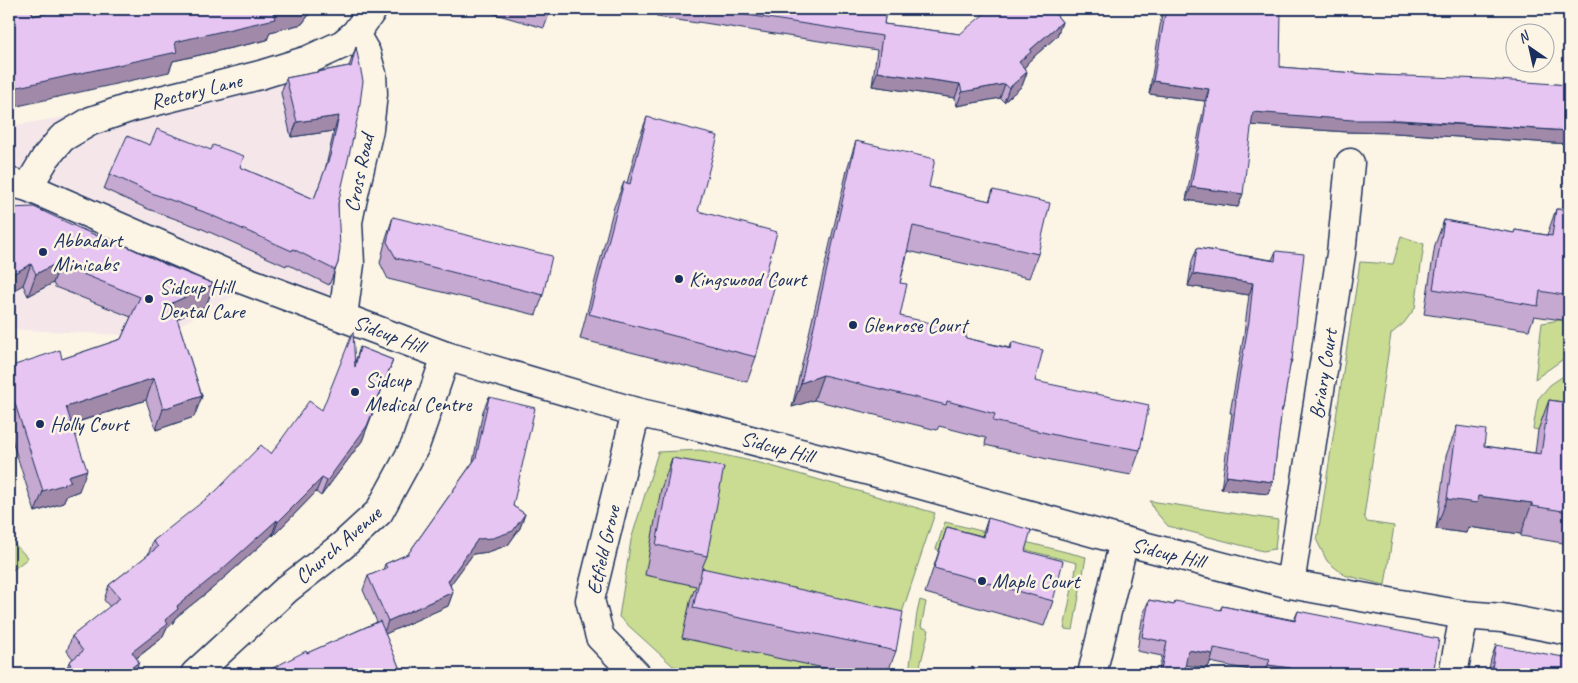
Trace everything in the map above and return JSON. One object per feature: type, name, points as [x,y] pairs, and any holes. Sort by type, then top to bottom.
[{"type":"street","name":"Rectory Lane","points":[[18,184],[46,157],[62,138],[91,121],[129,108],[260,75],[308,60],[344,44],[373,9]]},
{"type":"street","name":"Cross Road","points":[[344,316],[350,264],[348,222],[369,129],[373,94],[372,74],[366,53],[354,34]]},
{"type":"street","name":"Briary Court","points":[[1290,584],[1341,254],[1350,163]]},
{"type":"street","name":"Sidcup Hill","points":[[18,184],[225,273],[344,316],[446,356],[636,412],[900,479],[1124,541],[1290,584],[1464,615],[1502,618],[1569,631]]},
{"type":"street","name":"Church Avenue","points":[[194,674],[268,606],[342,546],[379,512],[415,446],[446,356]]},
{"type":"street","name":"Etfield Grove","points":[[636,412],[590,600],[600,636],[636,674]]},
{"type":"street","points":[[1092,674],[1124,541]]},
{"type":"street","points":[[1452,674],[1464,615]]},
{"type":"shaded area","points":[[336,72],[344,250],[329,294],[236,295],[158,337],[9,329],[9,126]]},
{"type":"green space","points":[[1401,236],[1424,244],[1415,308],[1404,323],[1391,334],[1364,516],[1367,522],[1394,526],[1385,585],[1344,575],[1327,561],[1317,541],[1360,262],[1393,264]]},
{"type":"green space","points":[[1560,320],[1569,321],[1569,355],[1535,379],[1542,323]]},
{"type":"green space","points":[[1569,372],[1569,435],[1533,429],[1538,399],[1550,385]]},
{"type":"green space","points":[[701,450],[764,464],[935,513],[892,643],[886,674],[700,674],[673,666],[619,617],[631,540],[658,452]]},
{"type":"green space","points":[[1150,501],[1278,520],[1275,549],[1263,551],[1168,526],[1154,510]]},
{"type":"green space","points":[[945,522],[1086,557],[1073,630],[1064,629],[1077,563],[949,530],[942,551],[936,549]]},
{"type":"green space","points":[[9,538],[28,558],[9,573]]},
{"type":"green space","points":[[920,600],[926,602],[921,627],[929,630],[918,674],[909,672]]},
{"type":"building","points":[[9,9],[31,9],[33,16],[63,9],[289,9],[273,13],[275,19],[175,42],[177,52],[9,89]]},
{"type":"building","points":[[535,9],[551,9],[550,13]]},
{"type":"building","points":[[709,9],[886,9],[884,24],[960,34],[990,9],[1055,9],[1054,12],[1062,22],[1019,62],[1027,72],[1009,88],[1005,84],[962,92],[960,84],[877,72],[882,36]]},
{"type":"building","points":[[1166,9],[1281,10],[1280,67],[1380,75],[1484,79],[1569,85],[1569,131],[1400,120],[1352,120],[1253,112],[1243,194],[1191,187],[1209,89],[1153,81]]},
{"type":"building","points":[[356,47],[363,81],[359,111],[338,204],[340,248],[335,270],[293,249],[292,251],[204,212],[154,194],[110,174],[127,136],[150,145],[157,129],[211,150],[213,145],[244,156],[240,167],[314,199],[330,156],[339,116],[297,122],[286,78],[351,67]]},
{"type":"building","name":"Kingswood Court","points":[[647,117],[718,136],[698,211],[777,232],[765,277],[776,280],[756,357],[589,314],[624,182],[630,184]]},
{"type":"building","name":"Glenrose Court","points":[[856,141],[935,159],[929,187],[990,201],[993,190],[1050,203],[1038,254],[913,226],[900,283],[907,284],[900,316],[966,331],[966,338],[1011,349],[1012,342],[1043,350],[1035,381],[1149,405],[1140,450],[1064,437],[993,421],[995,414],[947,401],[946,405],[823,375],[801,383]]},
{"type":"building","points":[[34,207],[81,229],[112,242],[113,240],[214,284],[172,303],[202,396],[163,409],[154,378],[66,407],[87,470],[68,476],[71,482],[43,491],[9,385],[9,367],[60,350],[62,359],[121,339],[140,297],[63,266],[61,261],[36,274],[31,264],[9,276],[9,208]]},
{"type":"building","points":[[1556,209],[1569,210],[1569,296],[1540,291],[1538,306],[1433,289],[1444,220],[1514,233],[1515,230],[1552,236]]},
{"type":"building","points":[[393,217],[552,256],[543,295],[396,258],[387,242]]},
{"type":"building","points":[[1197,248],[1275,261],[1276,251],[1304,254],[1292,360],[1282,408],[1273,482],[1226,476],[1235,400],[1249,321],[1253,283],[1193,274]]},
{"type":"building","points":[[353,332],[355,367],[360,347],[393,360],[367,426],[327,481],[322,478],[278,522],[277,520],[219,572],[177,606],[178,609],[165,620],[168,624],[132,652],[139,662],[127,671],[129,674],[58,674],[71,665],[69,662],[83,651],[72,636],[120,598],[109,585],[158,547],[153,541],[216,491],[261,445],[271,454],[309,401],[322,410]]},
{"type":"building","points":[[489,397],[535,408],[513,506],[525,514],[513,531],[493,538],[478,539],[448,581],[453,592],[388,621],[368,576],[387,568],[385,564],[408,554],[476,458]]},
{"type":"building","points":[[1549,400],[1569,403],[1569,512],[1532,506],[1532,503],[1478,496],[1477,503],[1447,499],[1457,426],[1486,430],[1484,446],[1541,454]]},
{"type":"building","points":[[672,458],[724,467],[707,556],[656,545]]},
{"type":"building","points":[[988,518],[1031,530],[1025,551],[1063,561],[1053,601],[934,568],[947,527],[984,537]]},
{"type":"building","points":[[702,568],[903,612],[896,651],[693,608]]},
{"type":"building","points":[[1149,600],[1174,605],[1175,601],[1221,610],[1222,606],[1295,621],[1298,611],[1439,639],[1433,674],[1298,674],[1290,673],[1291,668],[1268,665],[1270,659],[1214,648],[1213,654],[1188,650],[1184,674],[1160,674],[1167,642],[1142,637]]},
{"type":"building","points":[[380,621],[402,674],[266,674],[265,672],[306,651],[307,653]]},
{"type":"building","points":[[1496,645],[1569,658],[1569,674],[1491,674]]},
{"type":"place","name":"Abbadart Minicabs","points":[[43,252]]},
{"type":"place","name":"Kingswood Court","points":[[679,279]]},
{"type":"place","name":"Sidcup Hill Dental Care","points":[[149,299]]},
{"type":"place","name":"Glenrose Court","points":[[853,325]]},
{"type":"place","name":"Sidcup Medical Centre","points":[[355,392]]},
{"type":"place","name":"Holly Court","points":[[40,424]]},
{"type":"place","name":"Maple Court","points":[[982,581]]}]
